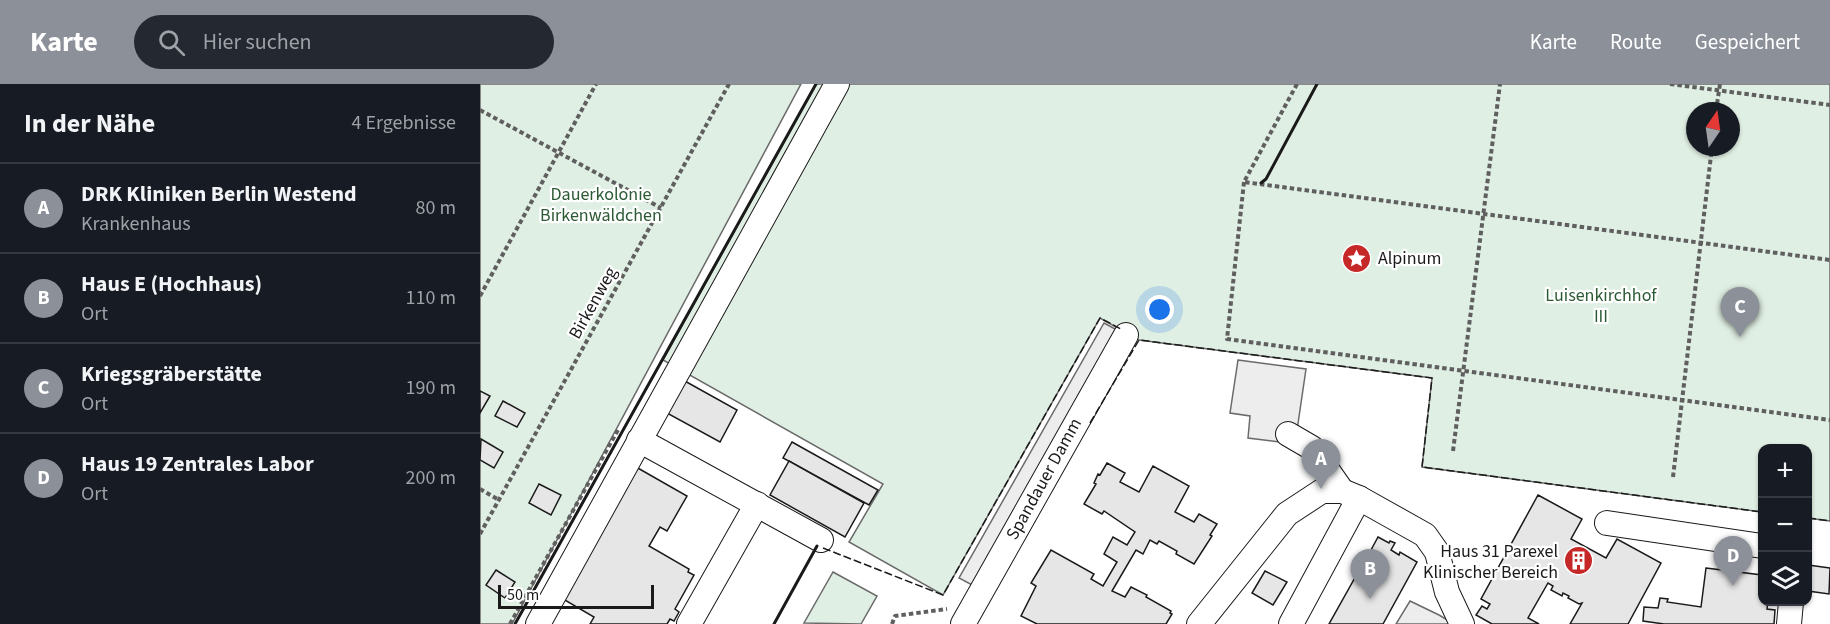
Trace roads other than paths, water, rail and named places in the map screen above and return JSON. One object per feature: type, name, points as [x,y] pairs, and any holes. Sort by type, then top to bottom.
[{"type":"street","points":[[540,624],[639,440],[837,84]]},
{"type":"street","name":"Spandauer Damm","points":[[964,622],[1126,335]]},
{"type":"street","points":[[1288,434],[1312,448],[1350,495]]},
{"type":"street","points":[[639,440],[821,540]]},
{"type":"street","points":[[1199,624],[1287,514],[1322,491],[1350,495],[1425,535],[1437,552],[1447,592],[1462,624]]},
{"type":"street","points":[[1291,624],[1350,495]]},
{"type":"street","points":[[689,624],[757,504]]},
{"type":"street","points":[[1607,523],[1758,545]]},
{"type":"street","points":[[1789,624],[1791,606]]},
{"type":"place","name":"Alpinum","points":[[1357,258]]},
{"type":"place","name":"Kriegsgräberstätte","points":[[1740,337]]},
{"type":"place","name":"DRK Kliniken Berlin Westend","points":[[1321,489]]},
{"type":"place","name":"Haus 31 Parexel Klinischer Bereich","points":[[1579,561]]},
{"type":"place","name":"Haus 19 Zentrales Labor","points":[[1733,586]]},
{"type":"place","name":"Haus E (Hochhaus)","points":[[1370,599]]},
{"type":"park label","name":"Dauerkolonie Birkenwäldchen","points":[[601,204]]},
{"type":"park label","name":"Luisenkirchhof III","points":[[1601,305]]}]
